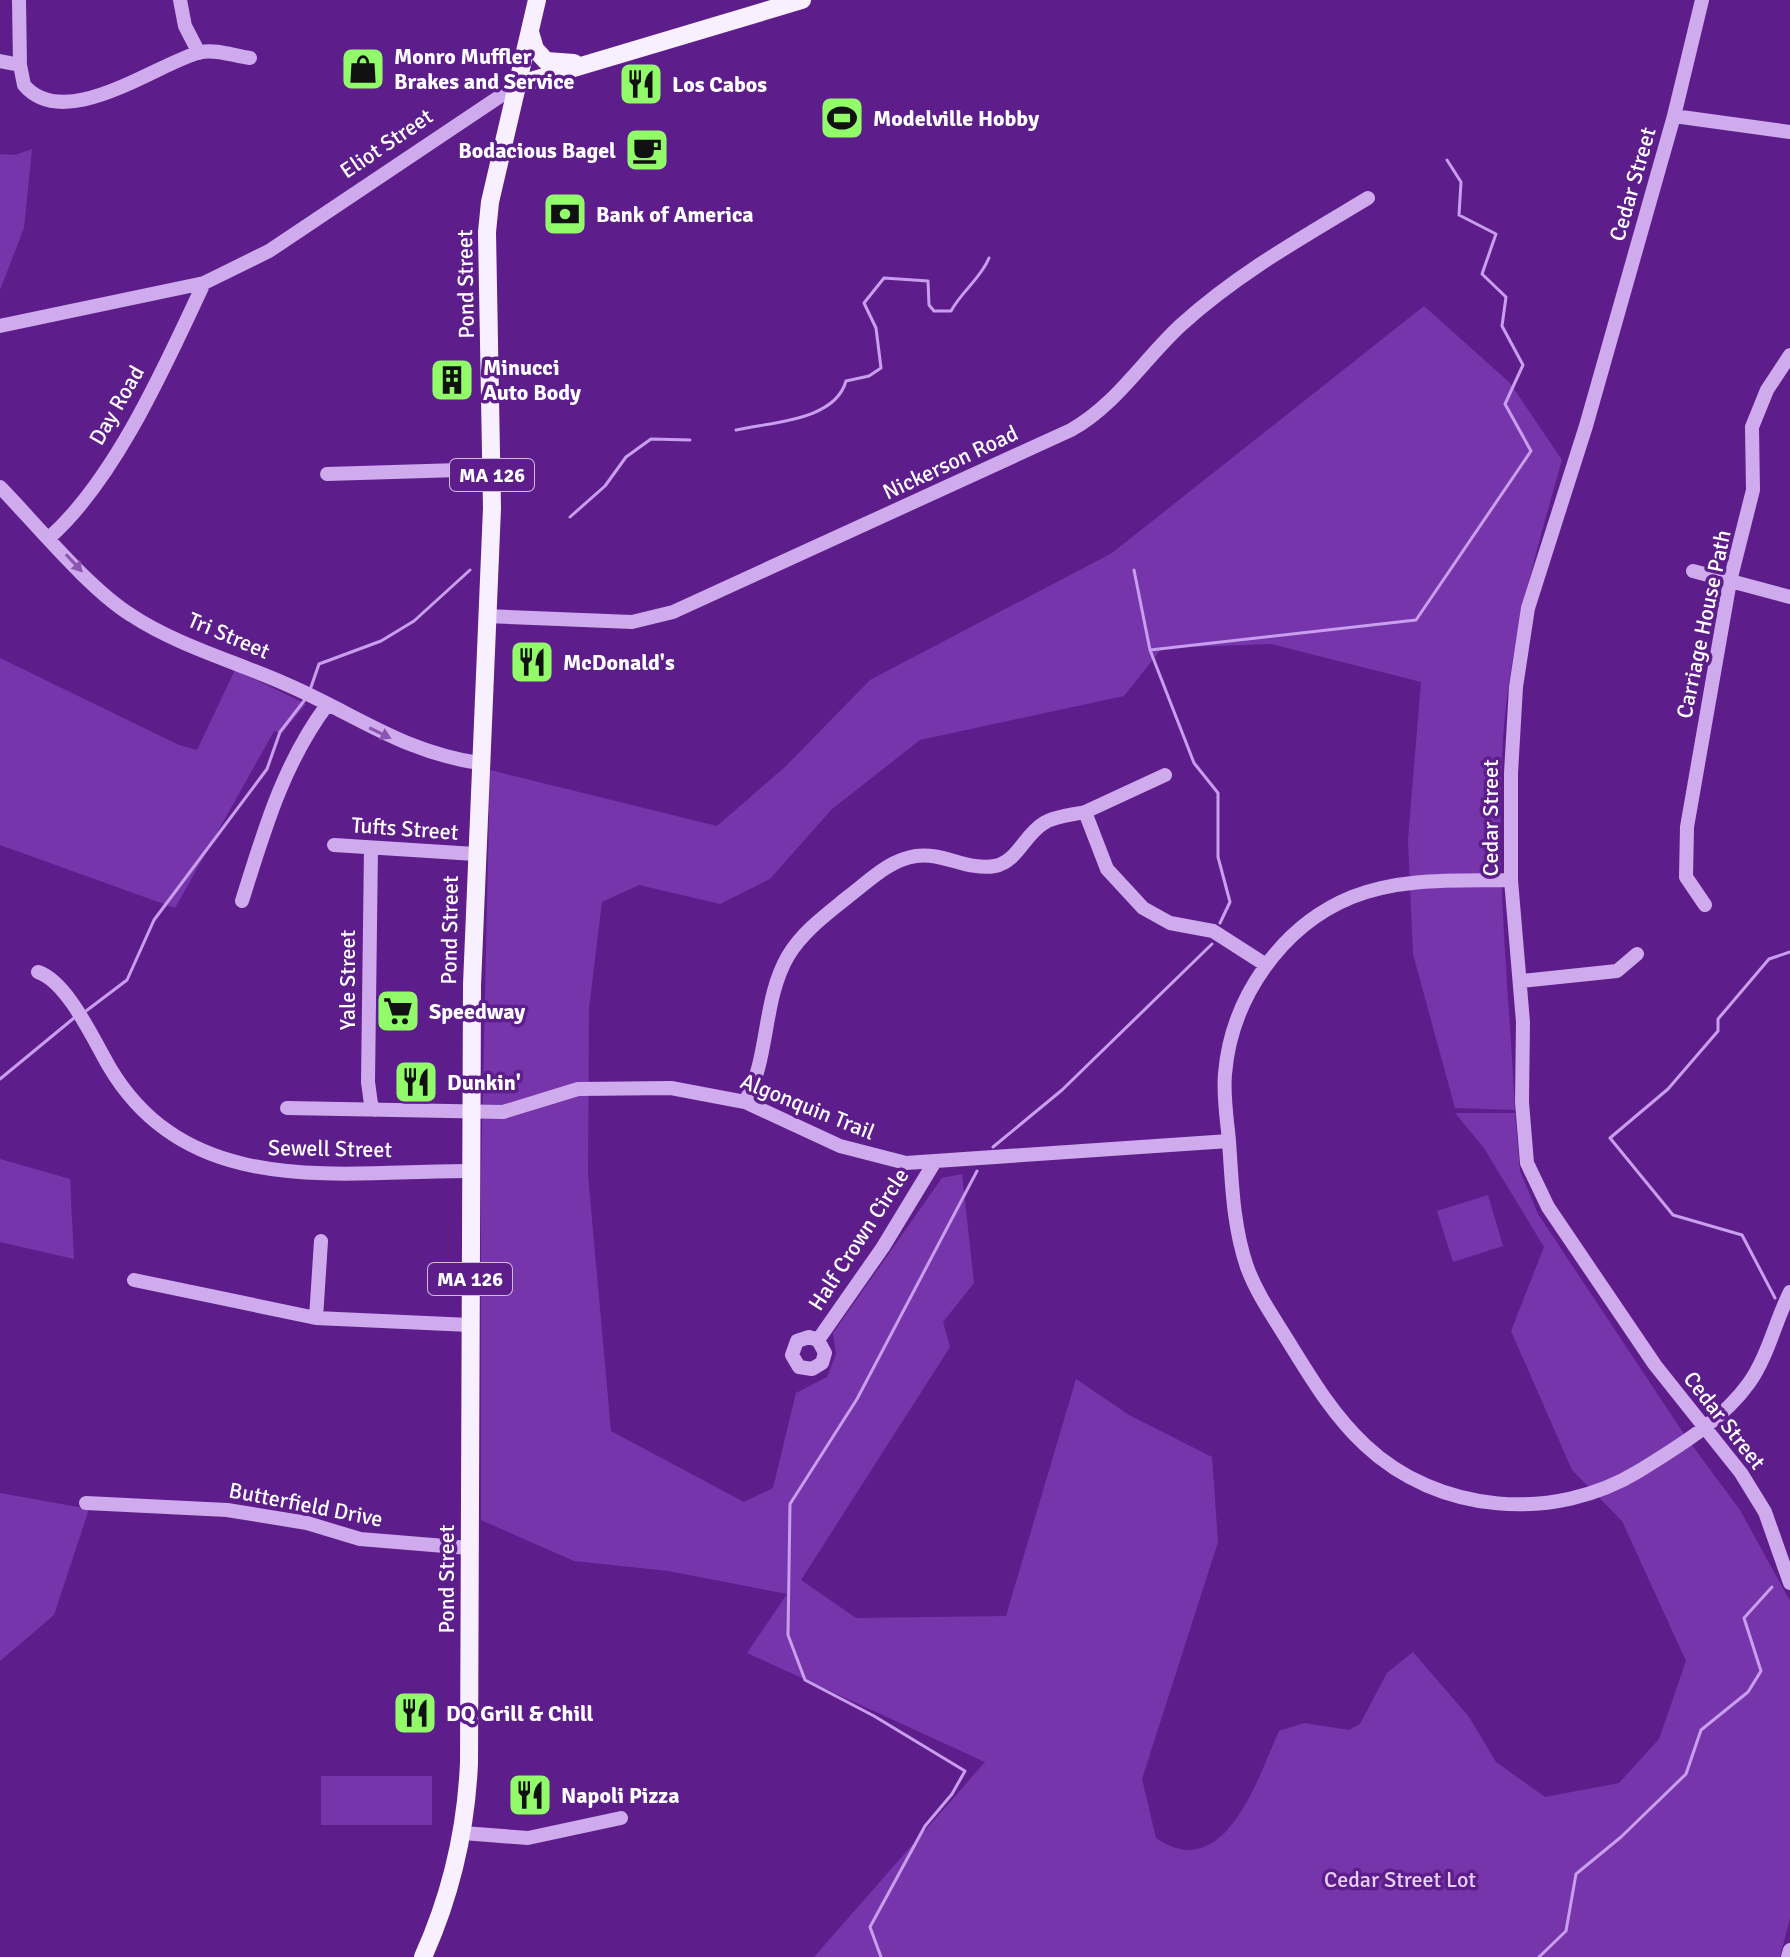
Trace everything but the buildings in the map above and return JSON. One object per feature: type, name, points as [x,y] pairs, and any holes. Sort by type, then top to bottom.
[{"type":"main road","name":"Pond Street","points":[[423,1957],[450,1886],[463,1833],[470,1728],[470,1171],[475,854],[492,469],[488,217],[537,0]]},
{"type":"main road","name":"Eliot Street","points":[[517,85],[802,0]]},
{"type":"main road","points":[[530,30],[535,49],[546,61],[590,64]]},
{"type":"street","points":[[19,0],[20,65],[24,85],[31,93],[43,98],[84,99],[125,88],[199,53],[218,52],[250,58]]},
{"type":"street","points":[[180,0],[185,26],[199,53]]},
{"type":"street","name":"Cedar Street","points":[[1702,0],[1674,116],[1586,426],[1528,608],[1514,716],[1511,880],[1521,981],[1524,1143],[1532,1176],[1569,1243],[1703,1427],[1741,1473],[1765,1512],[1790,1583]]},
{"type":"street","points":[[0,61],[20,65]]},
{"type":"street","name":"Eliot Street","points":[[0,326],[204,283],[269,251],[517,85]]},
{"type":"street","points":[[1674,116],[1790,132]]},
{"type":"street","name":"Nickerson Road","points":[[486,616],[632,622],[673,612],[1071,430],[1100,411],[1181,325],[1273,254],[1368,198]]},
{"type":"street","name":"Day Road","points":[[50,537],[82,506],[118,448],[179,337],[204,283]]},
{"type":"street","name":"Carriage House Path","points":[[1705,905],[1686,877],[1687,827],[1730,581],[1753,490],[1751,449],[1756,412],[1790,355]]},
{"type":"street","points":[[327,474],[492,469]]},
{"type":"street","name":"Tri Street","points":[[0,487],[101,592],[130,615],[308,694],[417,750],[479,763]]},
{"type":"street","points":[[1693,571],[1790,597]]},
{"type":"street","points":[[242,901],[279,785],[307,732],[327,705]]},
{"type":"street","points":[[745,1102],[756,1080],[776,983],[790,953],[810,929],[879,872],[901,860],[927,855],[994,866],[1012,859],[1026,838],[1043,823],[1085,812],[1165,775]]},
{"type":"street","points":[[1085,812],[1107,869],[1143,908],[1170,923],[1213,931],[1266,965]]},
{"type":"street","name":"Tufts Street","points":[[334,845],[475,854]]},
{"type":"street","name":"Yale Street","points":[[371,848],[368,1082],[375,1110]]},
{"type":"street","points":[[1511,880],[1402,884],[1367,892],[1314,918],[1266,965],[1242,1005],[1233,1029],[1225,1074],[1236,1228],[1249,1270],[1264,1302],[1338,1417],[1366,1446],[1406,1476],[1439,1491],[1486,1503],[1530,1505],[1566,1501],[1625,1479],[1703,1427],[1737,1398],[1750,1381],[1790,1292]]},
{"type":"street","points":[[1521,981],[1617,971],[1637,954]]},
{"type":"street","name":"Sewell Street","points":[[38,972],[49,976],[67,997],[118,1082],[158,1127],[176,1140],[259,1170],[470,1171]]},
{"type":"street","name":"Algonquin Trail","points":[[287,1108],[471,1112],[522,1108],[578,1089],[671,1088],[745,1102],[866,1155],[906,1163],[1229,1141]]},
{"type":"street","name":"Half Crown Circle","points":[[818,1340],[883,1247],[934,1163]]},
{"type":"street","points":[[316,1318],[321,1241]]},
{"type":"street","points":[[134,1280],[316,1318],[470,1325]]},
{"type":"street","name":"Butterfield Drive","points":[[86,1503],[209,1508],[307,1523],[360,1539],[469,1548]]},
{"type":"street","points":[[463,1833],[528,1838],[621,1818]]},
{"type":"street","points":[[1788,1957],[1790,1950]]},
{"type":"green space","points":[[32,149],[24,228],[0,290],[0,154],[15,155]]},
{"type":"green space","name":"Cedar Street Lot","points":[[1424,306],[1510,383],[1562,460],[1515,644],[1502,758],[1504,934],[1515,1110],[1455,1108],[1413,954],[1408,840],[1421,682],[1271,644],[1162,648],[1124,696],[920,740],[832,809],[770,879],[720,904],[639,885],[602,902],[589,1008],[588,1175],[611,1431],[744,1502],[773,1488],[796,1393],[827,1377],[836,1354],[833,1333],[942,1178],[962,1174],[974,1283],[943,1322],[950,1347],[801,1580],[856,1618],[1006,1616],[1076,1379],[1129,1415],[1212,1457],[1218,1542],[1142,1779],[1156,1838],[1180,1849],[1201,1848],[1220,1837],[1236,1820],[1249,1798],[1279,1731],[1304,1723],[1349,1730],[1360,1724],[1387,1673],[1413,1652],[1469,1717],[1496,1762],[1545,1797],[1619,1783],[1659,1739],[1686,1661],[1622,1521],[1572,1470],[1511,1331],[1544,1247],[1484,1148],[1455,1113],[1515,1113],[1520,1171],[1538,1214],[1686,1437],[1740,1510],[1790,1601],[1790,1918],[1780,1957],[814,1957],[985,1762],[747,1653],[787,1594],[668,1571],[574,1561],[481,1520],[481,1179],[490,770],[717,826],[786,766],[870,680],[1112,553]]},
{"type":"green space","points":[[0,658],[179,745],[197,750],[235,670],[306,704],[281,734],[274,731],[175,908],[0,845]]},
{"type":"green space","points":[[0,1159],[70,1179],[74,1259],[0,1242]]},
{"type":"green space","points":[[1488,1195],[1503,1246],[1453,1262],[1437,1211]]},
{"type":"green space","points":[[0,1493],[89,1509],[54,1615],[0,1661]]},
{"type":"green space","points":[[321,1776],[432,1776],[432,1825],[321,1825]]},
{"type":"waterway","points":[[1150,650],[1416,620],[1531,451],[1505,404],[1523,365],[1502,326],[1506,297],[1482,274],[1496,234],[1459,215],[1461,182],[1447,160]]},
{"type":"waterway","points":[[736,430],[783,422],[816,412],[840,394],[846,381],[869,376],[881,368],[876,328],[864,303],[884,278],[928,281],[929,305],[934,311],[951,311],[989,258]]},
{"type":"waterway","points":[[570,517],[605,486],[626,457],[651,439],[690,440]]},
{"type":"waterway","points":[[310,690],[319,664],[381,641],[414,621],[470,570]]},
{"type":"waterway","points":[[1134,570],[1150,650],[1194,763],[1218,793],[1218,857],[1230,902],[1220,923]]},
{"type":"waterway","points":[[86,1011],[127,980],[154,920],[267,769],[280,732],[307,697]]},
{"type":"waterway","points":[[993,1147],[1062,1090],[1212,944]]},
{"type":"waterway","points":[[1775,1298],[1742,1235],[1673,1215],[1610,1138],[1668,1089],[1718,1031],[1718,1019],[1769,959],[1790,952]]},
{"type":"waterway","points":[[0,1079],[74,1018]]},
{"type":"waterway","points":[[881,1957],[870,1927],[925,1826],[952,1794],[965,1771],[874,1716],[805,1680],[788,1635],[790,1504],[857,1399],[977,1171]]},
{"type":"waterway","points":[[1539,1957],[1566,1931],[1576,1874],[1621,1837],[1686,1774],[1701,1730],[1748,1692],[1761,1671],[1744,1618],[1772,1587]]},
{"type":"place","name":"Monro Muffler Brakes and Service","points":[[363,69]]},
{"type":"place","name":"Los Cabos","points":[[641,84]]},
{"type":"place","name":"Modelville Hobby","points":[[842,118]]},
{"type":"place","name":"Bodacious Bagel","points":[[647,150]]},
{"type":"place","name":"Bank of America","points":[[565,214]]},
{"type":"place","name":"Minucci Auto Body","points":[[452,380]]},
{"type":"place","name":"McDonald's","points":[[532,662]]},
{"type":"place","name":"Speedway","points":[[398,1011]]},
{"type":"place","name":"Dunkin'","points":[[416,1082]]},
{"type":"place","name":"DQ Grill & Chill","points":[[415,1713]]},
{"type":"place","name":"Napoli Pizza","points":[[530,1795]]}]
